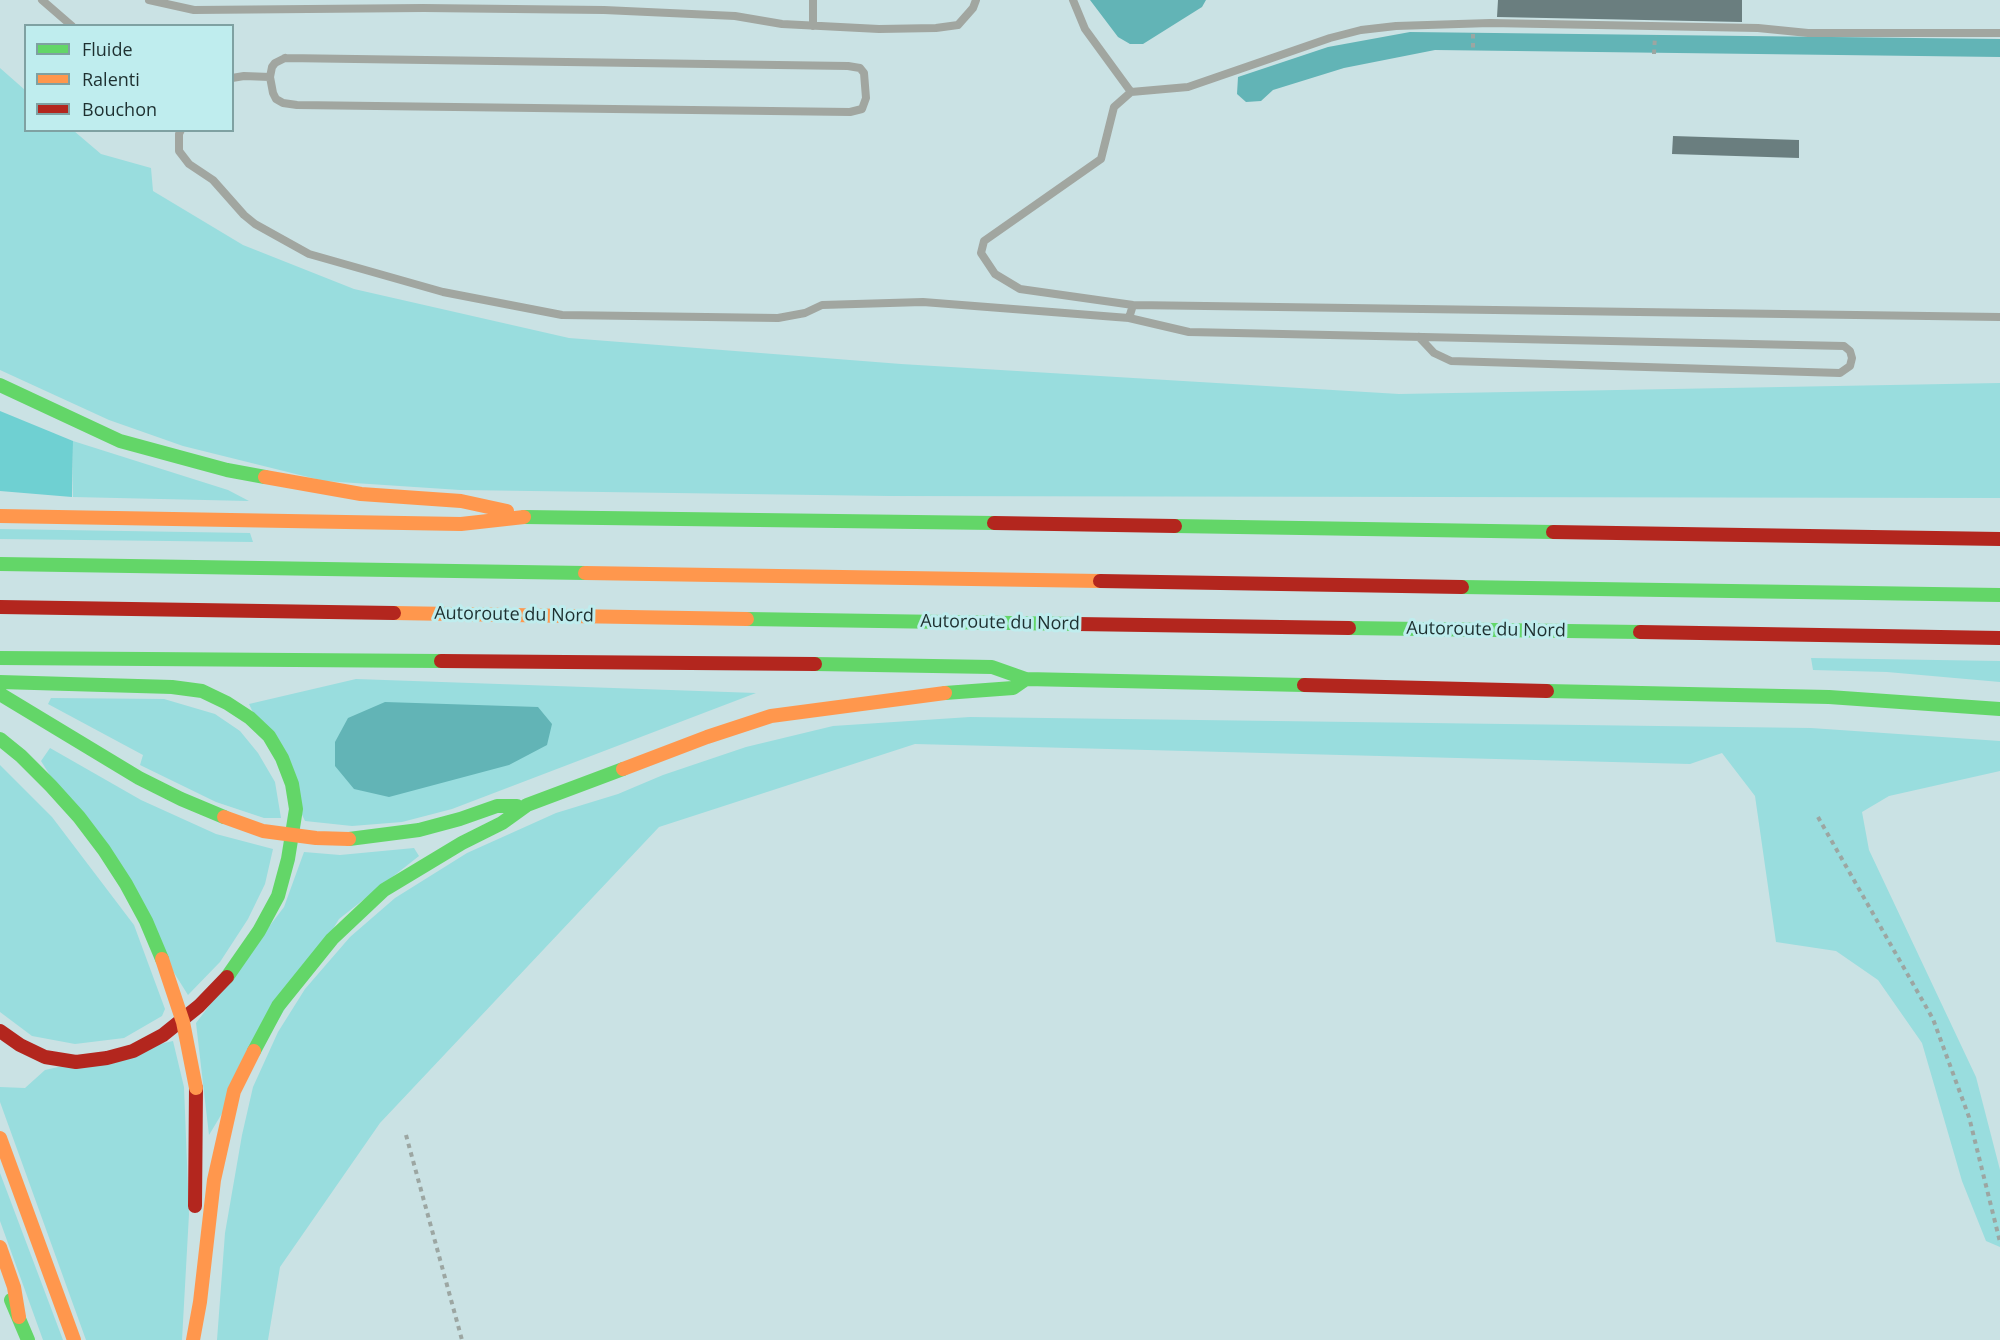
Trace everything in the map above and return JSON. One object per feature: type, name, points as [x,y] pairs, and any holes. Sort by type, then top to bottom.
[{"type":"highway","points":[[0,385],[120,441],[227,470],[361,494],[460,501],[530,516]]},
{"type":"highway","points":[[0,516],[461,524],[530,516],[2000,539]]},
{"type":"highway","points":[[0,564],[2000,595]]},
{"type":"highway","name":"Autoroute du Nord","points":[[0,607],[2000,638]]},
{"type":"highway","points":[[0,658],[992,667],[1026,679],[1829,697],[2000,709]]},
{"type":"highway","points":[[192,1340],[200,1302],[214,1179],[234,1090],[278,1006],[332,939],[384,890],[462,843],[502,823],[527,805],[707,737],[771,716],[922,693],[1013,688],[1026,679]]},
{"type":"highway","points":[[0,682],[172,687],[202,691],[250,718],[269,736],[282,758],[292,784],[296,809],[288,859],[278,896],[259,931],[224,982],[163,1035],[133,1051],[107,1058],[76,1062],[45,1057],[20,1045],[0,1031]]},
{"type":"highway","points":[[0,694],[99,754],[181,799],[263,831],[315,838],[349,839],[419,830],[497,806],[527,805]]},
{"type":"highway","points":[[0,739],[21,756],[79,816],[104,850],[136,903],[162,959],[183,1022],[196,1088],[194,1217]]},
{"type":"highway","points":[[0,1138],[74,1340]]},
{"type":"highway","points":[[0,1247],[14,1287],[19,1317]]},
{"type":"highway","points":[[192,1253],[189,1300],[192,1340]]},
{"type":"highway","points":[[0,1276],[28,1340]]},
{"type":"lane","points":[[42,0],[70,24]]},
{"type":"lane","points":[[149,0],[194,10],[423,8],[604,10],[735,16],[782,24],[879,29],[936,28],[958,25],[973,8],[976,0]]},
{"type":"lane","points":[[813,0],[813,26]]},
{"type":"lane","points":[[1073,0],[1085,29],[1131,92]]},
{"type":"lane","points":[[2000,33],[1808,33],[1758,28],[1490,23],[1396,26],[1361,30],[1330,38],[1188,87],[1131,92],[1113,107],[1101,159],[984,241],[981,253],[995,274],[1020,289],[1133,305],[2000,317]]},
{"type":"lane","points":[[285,58],[848,66],[860,68],[864,73],[866,98],[862,109],[850,112],[297,105],[283,103],[276,99],[270,77],[275,63],[285,58]]},
{"type":"lane","points":[[234,78],[270,77]]},
{"type":"lane","points":[[180,132],[178,151],[189,164],[213,180],[255,224],[309,254],[443,292],[562,315],[778,318],[805,313],[822,304],[923,302],[1130,318],[1190,332],[1844,346],[1850,351],[1852,358],[1850,366],[1840,373],[1450,361],[1434,353],[1419,337]]},
{"type":"lane","points":[[1130,318],[1133,305]]},
{"type":"path","points":[[1473,31],[1473,51]]},
{"type":"path","points":[[1654,54],[1655,34]]},
{"type":"path","points":[[1818,817],[1933,1019],[1970,1117],[2000,1242]]},
{"type":"path","points":[[405,1135],[462,1340]]},
{"type":"shaded area","points":[[1090,0],[1206,0],[1202,7],[1143,44],[1130,44],[1118,37]]},
{"type":"shaded area","points":[[1410,32],[2000,39],[2000,57],[1435,50],[1344,68],[1273,90],[1261,101],[1246,102],[1237,94],[1238,77],[1328,47]]},
{"type":"shaded area","points":[[0,68],[24,89],[24,132],[75,132],[101,154],[151,168],[153,191],[243,245],[354,289],[569,338],[901,364],[1399,394],[2000,383],[2000,498],[889,496],[460,490],[324,481],[183,446],[109,420],[0,370]]},
{"type":"shaded area","points":[[0,411],[73,441],[72,497],[0,491]]},
{"type":"shaded area","points":[[73,441],[228,490],[249,501],[73,497]]},
{"type":"shaded area","points":[[0,529],[250,533],[253,542],[0,539]]},
{"type":"shaded area","points":[[1811,658],[2000,661],[2000,682],[1887,672],[1813,670]]},
{"type":"shaded area","points":[[356,679],[756,693],[452,809],[402,822],[352,826],[305,821],[249,704]]},
{"type":"shaded area","points":[[51,698],[164,699],[215,714],[240,731],[258,753],[275,782],[281,818],[264,818],[216,802],[140,765],[143,755],[48,704]]},
{"type":"shaded area","points":[[385,702],[538,707],[552,724],[547,745],[509,765],[389,797],[354,789],[335,766],[335,742],[348,718]]},
{"type":"shaded area","points":[[970,717],[1811,728],[2000,741],[2000,771],[1889,796],[1862,812],[1869,850],[1976,1077],[2000,1170],[2000,1247],[1986,1241],[1962,1181],[1922,1043],[1878,980],[1836,951],[1776,942],[1755,796],[1722,753],[1690,764],[915,744],[659,827],[380,1123],[280,1267],[268,1340],[217,1340],[225,1233],[253,1087],[278,1032],[305,989],[350,937],[395,898],[467,853],[556,813],[618,794],[663,775],[746,747],[833,726]]},
{"type":"shaded area","points":[[50,748],[141,800],[216,834],[273,849],[265,884],[248,919],[220,962],[188,995],[41,761]]},
{"type":"shaded area","points":[[0,765],[52,817],[134,925],[165,1009],[162,1016],[124,1038],[75,1044],[32,1036],[0,1012]]},
{"type":"shaded area","points":[[414,848],[419,856],[339,919],[209,1135],[196,1023],[284,907],[304,852],[340,855]]},
{"type":"shaded area","points":[[173,1041],[184,1087],[189,1214],[182,1340],[86,1340],[0,1102],[0,1087],[25,1088],[45,1070]]},
{"type":"shaded area","points":[[0,1173],[63,1340],[43,1340],[0,1221]]},
{"type":"building","points":[[1498,0],[1742,0],[1742,22],[1497,17]]},
{"type":"building","points":[[1673,136],[1799,140],[1799,158],[1672,154]]},
{"type":"traffic: fast","points":[[0,385],[120,441],[227,470],[265,477]]},
{"type":"traffic: fast","points":[[524,517],[994,523]]},
{"type":"traffic: fast","points":[[1175,526],[1553,532]]},
{"type":"traffic: fast","points":[[0,564],[585,573]]},
{"type":"traffic: fast","points":[[1462,587],[2000,595]]},
{"type":"traffic: fast","points":[[747,619],[1077,624]]},
{"type":"traffic: fast","points":[[1349,628],[1640,632]]},
{"type":"traffic: fast","points":[[0,658],[441,661]]},
{"type":"traffic: fast","points":[[815,664],[992,667],[1026,679],[1304,685]]},
{"type":"traffic: fast","points":[[945,693],[1013,688],[1026,679]]},
{"type":"traffic: fast","points":[[0,682],[172,687],[202,691],[250,718],[269,736],[282,758],[292,784],[296,809],[288,859],[278,896],[259,931],[227,977]]},
{"type":"traffic: fast","points":[[1547,691],[1829,697],[2000,709]]},
{"type":"traffic: fast","points":[[0,694],[139,778],[224,817]]},
{"type":"traffic: fast","points":[[0,739],[51,786],[104,850],[146,921],[162,959]]},
{"type":"traffic: fast","points":[[254,1051],[278,1006],[332,939],[384,890],[462,843],[502,823],[527,805],[623,769]]},
{"type":"traffic: fast","points":[[349,839],[419,830],[497,806],[517,806]]},
{"type":"traffic: fast","points":[[11,1300],[28,1340]]},
{"type":"traffic: slow","points":[[265,477],[361,494],[461,501],[507,511]]},
{"type":"traffic: slow","points":[[0,516],[461,524],[524,517]]},
{"type":"traffic: slow","points":[[585,573],[1100,581]]},
{"type":"traffic: slow","points":[[394,613],[747,619]]},
{"type":"traffic: slow","points":[[623,769],[707,737],[771,716],[945,693]]},
{"type":"traffic: slow","points":[[224,817],[263,831],[316,838],[349,839]]},
{"type":"traffic: slow","points":[[162,959],[183,1022],[196,1088]]},
{"type":"traffic: slow","points":[[193,1340],[200,1302],[214,1180],[234,1091],[254,1051]]},
{"type":"traffic: slow","points":[[0,1138],[74,1340]]},
{"type":"traffic: slow","points":[[0,1247],[14,1287],[19,1317]]},
{"type":"traffic: jam","points":[[994,523],[1175,526]]},
{"type":"traffic: jam","points":[[1553,532],[2000,539]]},
{"type":"traffic: jam","points":[[1100,581],[1462,587]]},
{"type":"traffic: jam","points":[[0,607],[394,613]]},
{"type":"traffic: jam","points":[[1077,624],[1349,628]]},
{"type":"traffic: jam","points":[[1640,632],[2000,638]]},
{"type":"traffic: jam","points":[[441,661],[815,664]]},
{"type":"traffic: jam","points":[[1304,685],[1547,691]]},
{"type":"traffic: jam","points":[[0,1031],[20,1045],[45,1057],[76,1062],[107,1058],[133,1051],[163,1035],[199,1006],[227,977]]},
{"type":"traffic: jam","points":[[195,1206],[196,1088]]}]
